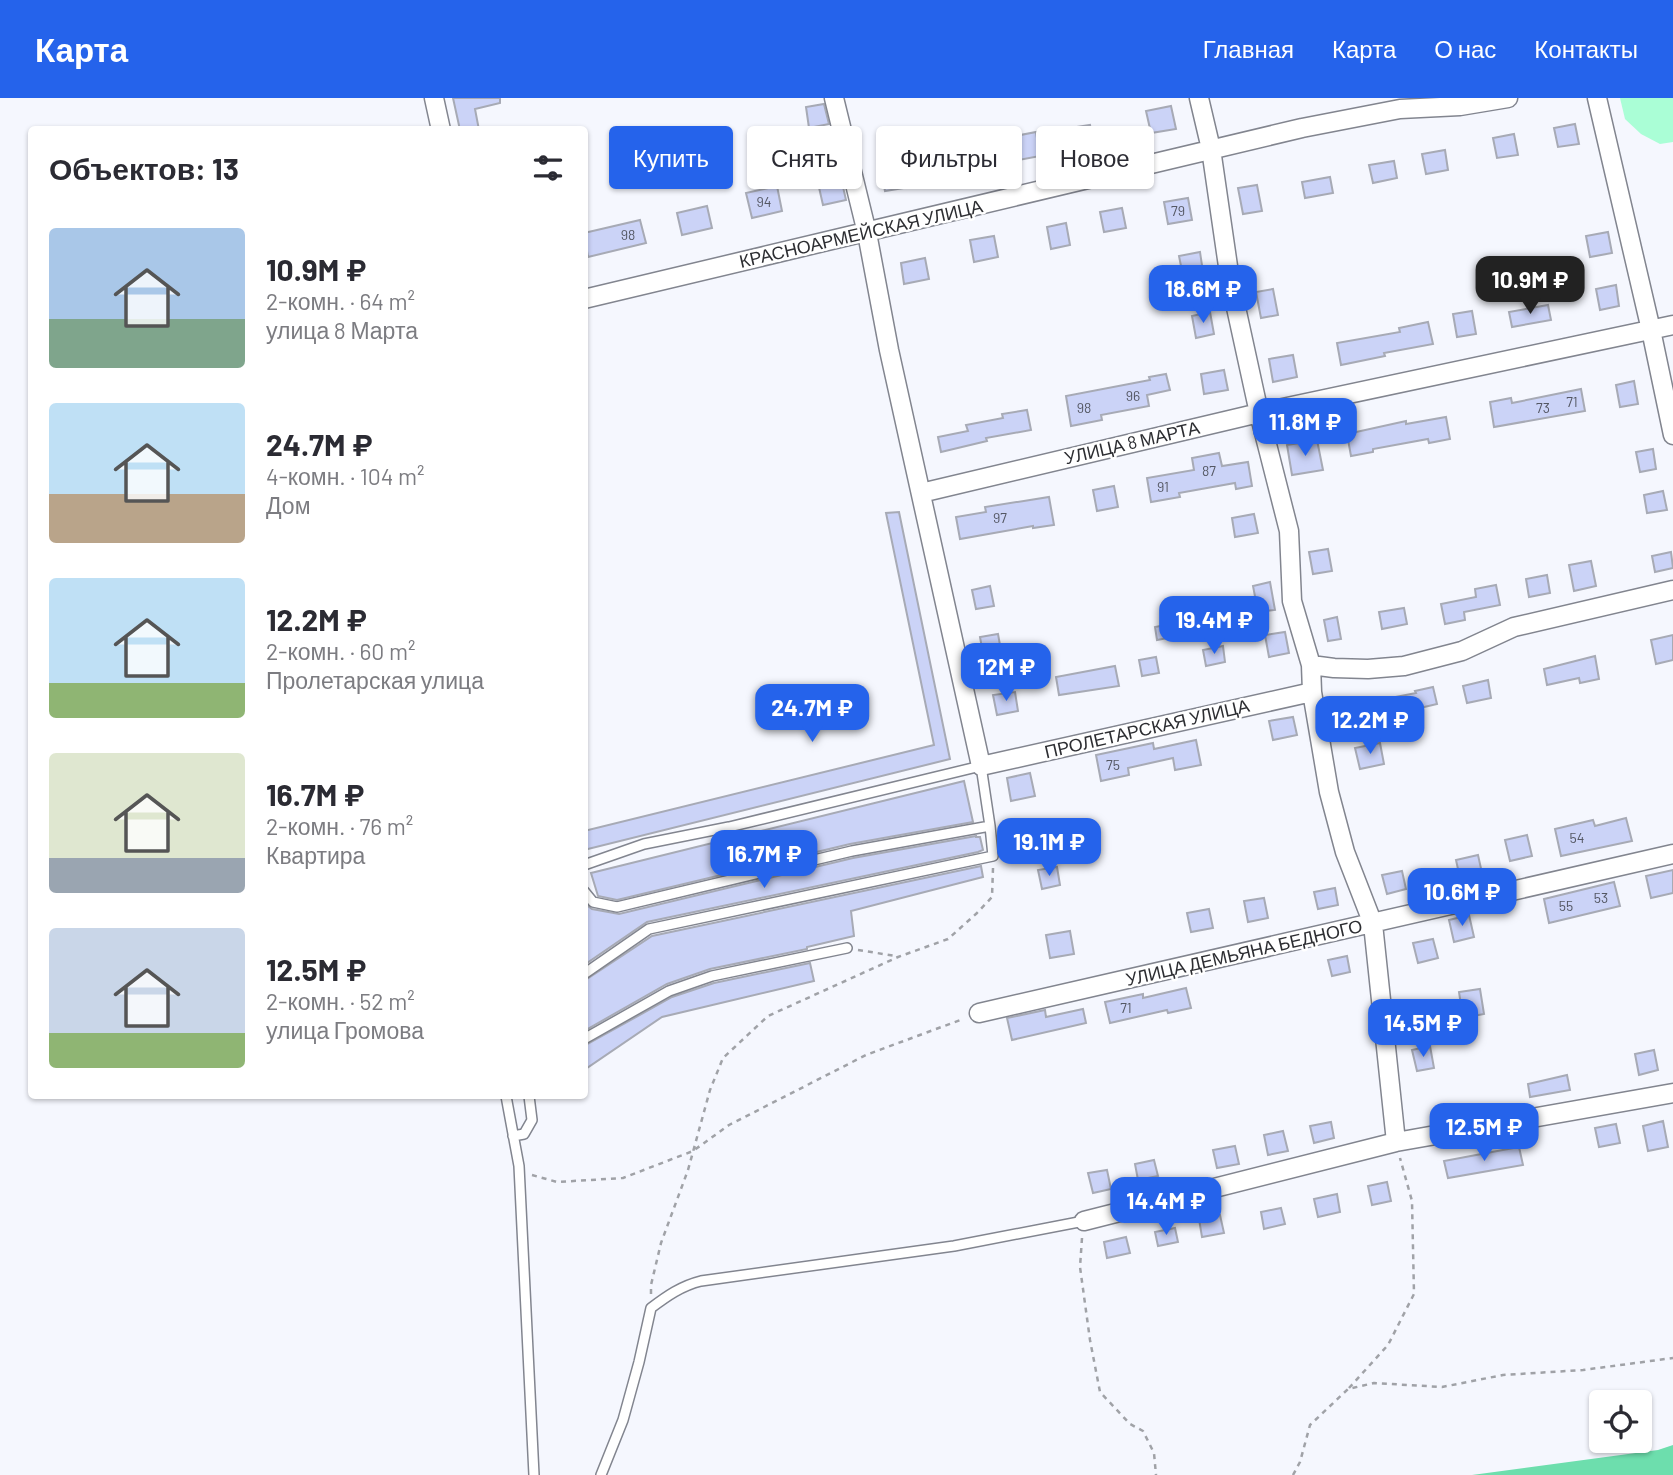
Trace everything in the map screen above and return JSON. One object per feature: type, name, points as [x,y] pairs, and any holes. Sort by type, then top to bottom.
[{"type":"street","points":[[434,98],[440,126]]},
{"type":"street","points":[[834,98],[867,233],[889,350],[981,766]]},
{"type":"street","points":[[1199,98],[1211,149],[1230,280],[1289,531],[1293,601],[1311,665],[1312,692],[1329,792],[1345,852],[1373,924],[1396,1142]]},
{"type":"street","name":"КРАСНОАРМЕЙСКАЯ УЛИЦА","points":[[588,298],[1302,128],[1400,109],[1460,106],[1508,98]]},
{"type":"street","points":[[1597,98],[1673,435]]},
{"type":"street","name":"УЛИЦА 8 МАРТА","points":[[921,493],[1259,412],[1673,325]]},
{"type":"street","points":[[1311,665],[1368,669],[1404,666],[1462,651],[1514,627],[1673,590]]},
{"type":"street","name":"ПРОЛЕТАРСКАЯ УЛИЦА","points":[[981,766],[1312,692]]},
{"type":"street","name":"УЛИЦА ДЕМЬЯНА БЕДНОГО","points":[[979,1013],[1673,854]]},
{"type":"street","points":[[1084,1221],[1396,1142],[1673,1093]]},
{"type":"lane","points":[[588,863],[644,844],[743,824],[981,766],[993,856],[649,929],[588,971]]},
{"type":"lane","points":[[588,896],[593,902],[617,907],[852,851],[990,826]]},
{"type":"lane","points":[[588,1037],[669,991],[712,976],[847,948]]},
{"type":"lane","points":[[507,1099],[519,1172],[534,1475]]},
{"type":"lane","points":[[513,1136],[524,1134],[532,1120],[530,1099]]},
{"type":"lane","points":[[601,1475],[623,1420],[650,1308],[672,1292],[701,1281],[954,1246],[1084,1221]]},
{"type":"path","points":[[650,1308],[651,1285],[661,1243],[688,1170],[710,1090],[723,1058],[768,1016],[898,957],[948,939],[978,914],[992,897],[993,856]]},
{"type":"path","points":[[847,948],[898,957]]},
{"type":"path","points":[[519,1172],[557,1182],[623,1178],[693,1151],[729,1125],[866,1055],[979,1013]]},
{"type":"path","points":[[1293,1475],[1300,1462],[1310,1425],[1388,1345],[1414,1294],[1412,1201],[1396,1142]]},
{"type":"path","points":[[1084,1221],[1080,1267],[1100,1392],[1130,1424],[1143,1431],[1154,1453],[1156,1475]]},
{"type":"path","points":[[1348,1389],[1374,1383],[1442,1387],[1503,1375],[1583,1370],[1673,1358]]},
{"type":"green space","points":[[1620,98],[1673,98],[1673,142],[1660,144],[1641,134],[1625,119]]},
{"type":"green space","points":[[1673,1445],[1673,1475],[1472,1475],[1652,1453]]},
{"type":"building","points":[[453,98],[500,98],[500,103],[475,109],[478,126],[459,126]]},
{"type":"building","points":[[824,104],[829,124],[809,126],[806,107]]},
{"type":"building","points":[[1171,106],[1176,129],[1154,133],[1154,126],[1149,126],[1146,111]]},
{"type":"building","points":[[1575,124],[1579,144],[1558,147],[1554,128]]},
{"type":"building","points":[[1036,132],[1036,157],[1022,159],[1022,135]]},
{"type":"building","points":[[1514,134],[1518,155],[1497,158],[1493,138]]},
{"type":"building","points":[[1445,150],[1448,170],[1426,174],[1422,154]]},
{"type":"building","points":[[1394,161],[1397,178],[1373,183],[1369,165]]},
{"type":"building","points":[[1330,177],[1333,193],[1305,198],[1302,182]]},
{"type":"building","points":[[1257,185],[1262,211],[1243,214],[1238,188]]},
{"type":"building","points":[[778,189],[782,211],[752,218],[746,193]]},
{"type":"building","points":[[819,189],[844,189],[846,200],[823,205]]},
{"type":"building","points":[[1188,198],[1192,220],[1168,224],[1164,202]]},
{"type":"building","points":[[707,206],[712,228],[682,235],[677,213]]},
{"type":"building","points":[[1122,208],[1126,228],[1104,232],[1100,212]]},
{"type":"building","points":[[640,220],[646,243],[588,257],[588,232]]},
{"type":"building","points":[[1066,223],[1070,245],[1051,249],[1047,227]]},
{"type":"building","points":[[1608,232],[1612,253],[1590,257],[1586,236]]},
{"type":"building","points":[[994,236],[998,257],[974,262],[970,240]]},
{"type":"building","points":[[1200,252],[1203,272],[1183,276],[1179,256]]},
{"type":"building","points":[[925,258],[929,279],[904,284],[901,263]]},
{"type":"building","points":[[1616,285],[1619,306],[1600,310],[1596,289]]},
{"type":"building","points":[[1273,289],[1278,315],[1261,318],[1256,292]]},
{"type":"building","points":[[1548,305],[1551,320],[1512,327],[1509,312]]},
{"type":"building","points":[[1472,311],[1476,334],[1457,337],[1453,314]]},
{"type":"building","points":[[1210,312],[1214,334],[1196,338],[1192,316]]},
{"type":"building","points":[[1428,322],[1433,344],[1384,353],[1385,356],[1341,365],[1337,343],[1400,332],[1399,328]]},
{"type":"building","points":[[1293,355],[1297,377],[1273,382],[1269,359]]},
{"type":"building","points":[[1224,370],[1228,390],[1204,394],[1201,374]]},
{"type":"building","points":[[1166,374],[1170,390],[1147,395],[1149,406],[1101,415],[1102,420],[1071,426],[1066,396],[1150,380],[1149,377]]},
{"type":"building","points":[[1634,381],[1638,404],[1620,407],[1616,385]]},
{"type":"building","points":[[1581,389],[1585,411],[1494,427],[1490,402],[1511,398],[1512,403]]},
{"type":"building","points":[[1027,410],[1031,430],[986,438],[987,441],[941,452],[938,437],[968,431],[966,425],[1003,418],[1002,414]]},
{"type":"building","points":[[1446,417],[1450,439],[1429,443],[1428,439],[1351,456],[1347,434],[1406,421],[1406,424]]},
{"type":"building","points":[[1317,440],[1323,470],[1292,475],[1287,445]]},
{"type":"building","points":[[1653,449],[1656,469],[1640,472],[1636,452]]},
{"type":"building","points":[[1219,453],[1222,466],[1248,462],[1252,486],[1236,489],[1235,483],[1179,493],[1180,497],[1151,502],[1147,478],[1194,470],[1192,458]]},
{"type":"building","points":[[1114,486],[1118,507],[1097,511],[1093,490]]},
{"type":"building","points":[[1663,491],[1667,510],[1647,513],[1644,495]]},
{"type":"building","points":[[1049,497],[1054,525],[1033,526],[960,539],[956,517],[986,512],[985,507]]},
{"type":"building","points":[[899,512],[950,759],[588,849],[588,830],[934,745],[886,513]]},
{"type":"building","points":[[1254,514],[1258,533],[1235,537],[1232,518]]},
{"type":"building","points":[[1328,549],[1332,571],[1313,574],[1309,552]]},
{"type":"building","points":[[1671,552],[1673,568],[1655,572],[1652,556]]},
{"type":"building","points":[[1591,561],[1596,586],[1574,591],[1569,565]]},
{"type":"building","points":[[1547,575],[1550,593],[1529,597],[1526,579]]},
{"type":"building","points":[[1270,582],[1275,610],[1258,612],[1253,586]]},
{"type":"building","points":[[1496,585],[1500,605],[1464,612],[1465,620],[1445,624],[1441,604],[1476,597],[1475,589]]},
{"type":"building","points":[[990,586],[994,606],[976,609],[972,590]]},
{"type":"building","points":[[1404,608],[1407,624],[1382,629],[1379,612]]},
{"type":"building","points":[[1337,617],[1341,639],[1328,641],[1324,620]]},
{"type":"building","points":[[1176,623],[1178,636],[1157,640],[1155,627]]},
{"type":"building","points":[[1285,632],[1289,653],[1269,657],[1265,635]]},
{"type":"building","points":[[998,634],[1002,656],[984,659],[980,637]]},
{"type":"building","points":[[1673,635],[1673,660],[1656,664],[1651,640]]},
{"type":"building","points":[[1223,646],[1225,662],[1206,666],[1203,650]]},
{"type":"building","points":[[1595,656],[1599,679],[1580,683],[1579,678],[1547,685],[1544,669]]},
{"type":"building","points":[[1156,657],[1159,673],[1142,676],[1139,660]]},
{"type":"building","points":[[1115,666],[1119,686],[1059,695],[1056,677]]},
{"type":"building","points":[[1488,680],[1491,698],[1467,703],[1463,686]]},
{"type":"building","points":[[1433,687],[1437,704],[1403,712],[1404,716],[1384,720],[1380,700]]},
{"type":"building","points":[[1015,692],[1018,711],[997,715],[993,695]]},
{"type":"building","points":[[1293,717],[1297,735],[1273,740],[1269,721]]},
{"type":"building","points":[[1196,740],[1201,765],[1175,770],[1173,758],[1128,768],[1129,775],[1101,781],[1096,755],[1153,743],[1154,749]]},
{"type":"building","points":[[1380,743],[1384,764],[1360,769],[1355,748]]},
{"type":"building","points":[[1030,773],[1035,796],[1011,801],[1007,778]]},
{"type":"building","points":[[964,781],[973,822],[850,844],[617,900],[598,896],[591,873]]},
{"type":"building","points":[[1626,818],[1632,841],[1561,856],[1555,829],[1593,820],[1595,826]]},
{"type":"building","points":[[1033,822],[1038,850],[1019,854],[1014,825]]},
{"type":"building","points":[[1527,835],[1532,856],[1510,861],[1505,840]]},
{"type":"building","points":[[976,836],[980,837],[983,850],[647,922],[588,962],[588,906],[619,914],[853,858]]},
{"type":"building","points":[[1478,855],[1482,873],[1460,878],[1456,860]]},
{"type":"building","points":[[981,866],[983,877],[851,911],[854,936],[807,949],[710,969],[667,984],[588,1029],[588,978],[652,936]]},
{"type":"building","points":[[1057,867],[1060,885],[1042,889],[1038,870]]},
{"type":"building","points":[[1673,870],[1673,893],[1651,898],[1646,876]]},
{"type":"building","points":[[1402,871],[1406,889],[1387,894],[1382,875]]},
{"type":"building","points":[[1614,882],[1620,906],[1549,923],[1544,899]]},
{"type":"building","points":[[1335,888],[1338,905],[1318,909],[1314,892]]},
{"type":"building","points":[[1264,898],[1268,918],[1248,922],[1244,901]]},
{"type":"building","points":[[1209,909],[1213,928],[1191,932],[1187,913]]},
{"type":"building","points":[[1469,915],[1474,937],[1454,942],[1449,920]]},
{"type":"building","points":[[1070,931],[1074,954],[1050,958],[1046,935]]},
{"type":"building","points":[[1433,939],[1438,958],[1418,963],[1413,943]]},
{"type":"building","points":[[1347,956],[1350,972],[1332,976],[1328,960]]},
{"type":"building","points":[[810,963],[814,981],[662,1017],[588,1067],[588,1044],[672,997],[714,983]]},
{"type":"building","points":[[1186,988],[1191,1008],[1168,1013],[1167,1010],[1110,1023],[1105,1002],[1143,994],[1143,998]]},
{"type":"building","points":[[1480,989],[1484,1014],[1463,1018],[1459,992]]},
{"type":"building","points":[[1083,1009],[1086,1023],[1012,1040],[1007,1018],[1045,1010],[1046,1017]]},
{"type":"building","points":[[1430,1046],[1434,1068],[1417,1071],[1412,1050]]},
{"type":"building","points":[[1654,1050],[1658,1070],[1639,1075],[1635,1054]]},
{"type":"building","points":[[1567,1075],[1570,1090],[1530,1097],[1528,1084]]},
{"type":"building","points":[[1663,1121],[1668,1147],[1648,1151],[1643,1126]]},
{"type":"building","points":[[1331,1122],[1334,1138],[1314,1143],[1310,1126]]},
{"type":"building","points":[[1616,1124],[1620,1143],[1599,1147],[1595,1128]]},
{"type":"building","points":[[1283,1131],[1288,1151],[1268,1155],[1264,1135]]},
{"type":"building","points":[[1235,1146],[1239,1164],[1217,1168],[1213,1150]]},
{"type":"building","points":[[1519,1147],[1523,1165],[1448,1178],[1444,1161]]},
{"type":"building","points":[[1154,1160],[1158,1176],[1138,1180],[1135,1164]]},
{"type":"building","points":[[1107,1170],[1111,1189],[1093,1193],[1088,1173]]},
{"type":"building","points":[[1387,1182],[1391,1201],[1372,1205],[1368,1186]]},
{"type":"building","points":[[1337,1194],[1340,1212],[1318,1217],[1314,1199]]},
{"type":"building","points":[[1281,1208],[1285,1224],[1264,1229],[1261,1212]]},
{"type":"building","points":[[1220,1215],[1224,1233],[1202,1237],[1199,1219]]},
{"type":"building","points":[[1175,1228],[1178,1242],[1158,1246],[1155,1232]]},
{"type":"building","points":[[1126,1237],[1130,1253],[1107,1258],[1104,1242]]}]
